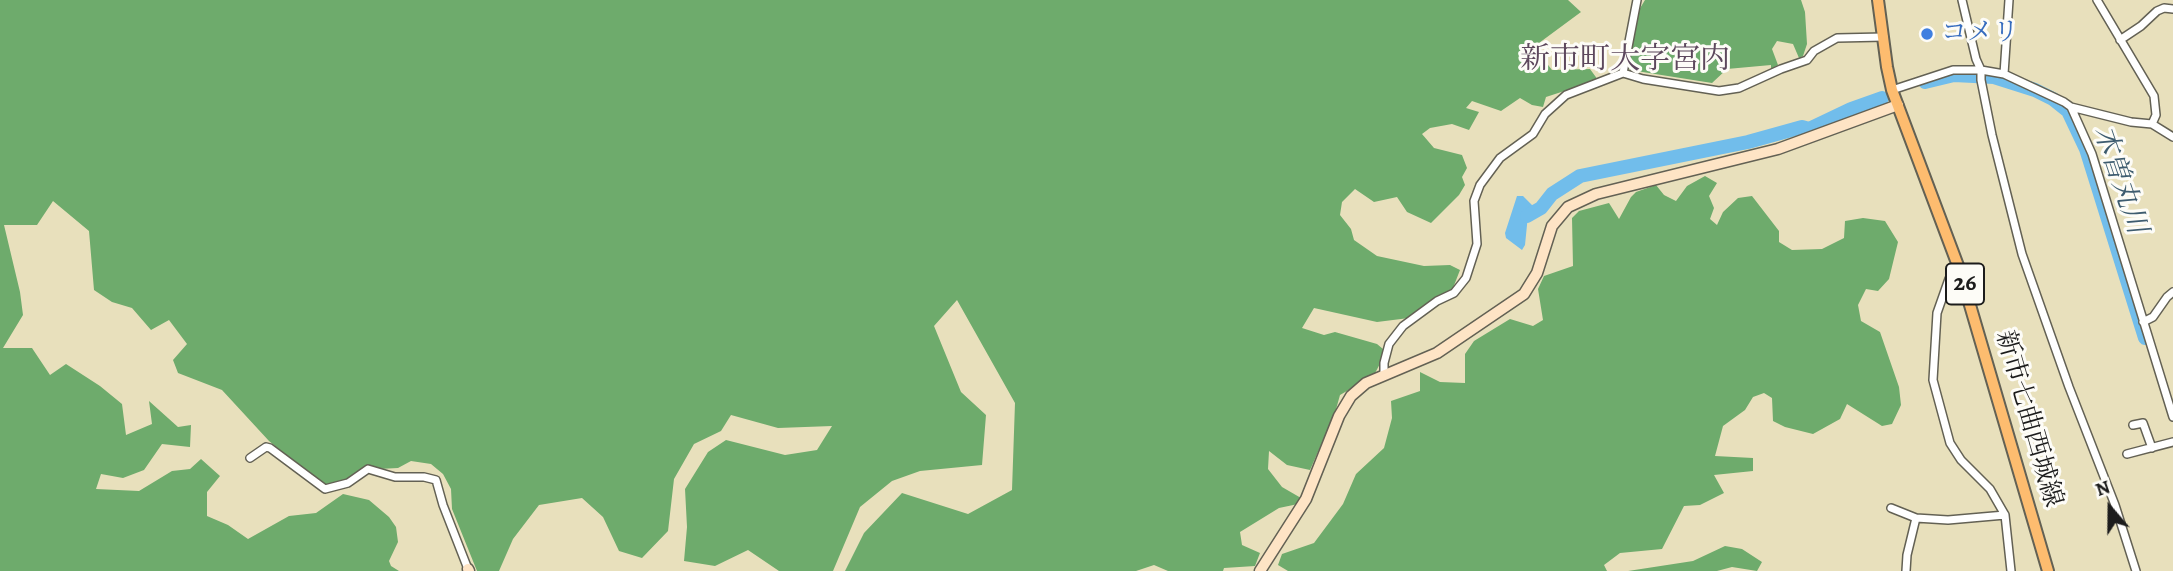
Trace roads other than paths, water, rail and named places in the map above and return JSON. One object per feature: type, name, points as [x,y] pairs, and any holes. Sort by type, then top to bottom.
[{"type":"main road","name":"新市七曲西城線","points":[[1878,0],[1892,90],[1960,271],[2048,571]]},
{"type":"street","points":[[1623,73],[1637,0]]},
{"type":"street","points":[[1962,0],[2022,254],[2136,571]]},
{"type":"street","points":[[2004,74],[2009,0]]},
{"type":"street","points":[[2097,0],[2154,96],[2156,115],[2152,124]]},
{"type":"street","points":[[2120,40],[2157,11],[2164,8],[2173,9]]},
{"type":"street","points":[[1384,374],[1389,344],[1403,326],[1437,301],[1454,293],[1466,278],[1477,244],[1474,201],[1479,185],[1500,158],[1533,134],[1545,114],[1566,95],[1623,73],[1643,79],[1719,91],[1739,88],[1807,60],[1814,51],[1837,38],[1884,37]]},
{"type":"street","points":[[1892,90],[1954,69],[2004,74],[2071,107],[2131,122],[2152,124],[2173,137]]},
{"type":"street","points":[[1260,571],[1306,499],[1339,416],[1351,396],[1366,383],[1384,374],[1437,353],[1524,295],[1536,273],[1552,226],[1568,206],[1581,199],[1777,149],[1898,105]]},
{"type":"street","points":[[2071,107],[2092,154],[2173,417]]},
{"type":"street","points":[[1960,271],[1949,279],[1937,313],[1933,380],[1950,443],[1961,460],[1990,489],[2005,515],[2011,571]]},
{"type":"street","points":[[2143,322],[2153,317],[2166,297],[2173,292]]},
{"type":"street","points":[[2133,425],[2143,423],[2152,448]]},
{"type":"street","points":[[2127,454],[2173,442]]},
{"type":"street","points":[[250,458],[266,447],[270,448],[325,489],[348,483],[368,469],[395,477],[424,477],[436,480],[469,570]]},
{"type":"street","points":[[1891,508],[1916,518],[1948,520],[2005,515]]},
{"type":"street","points":[[1906,571],[1916,518]]},
{"type":"water","points":[[1517,196],[1523,196],[1534,207],[1528,215],[1525,245],[1522,250],[1506,238],[1505,233]]},
{"type":"waterway","name":"木曽丸川","points":[[1925,82],[1954,75],[1994,77],[2035,90],[2068,111],[2086,149],[2145,338]]},
{"type":"waterway","name":"木曽丸川","points":[[1527,216],[1541,208],[1552,194],[1580,176],[1748,142],[1802,127],[1809,129],[1882,98]]},
{"type":"place","name":"コメリ","points":[[1927,34]]},
{"type":"district","name":"新市町大字宮内","points":[[1625,61]]}]
